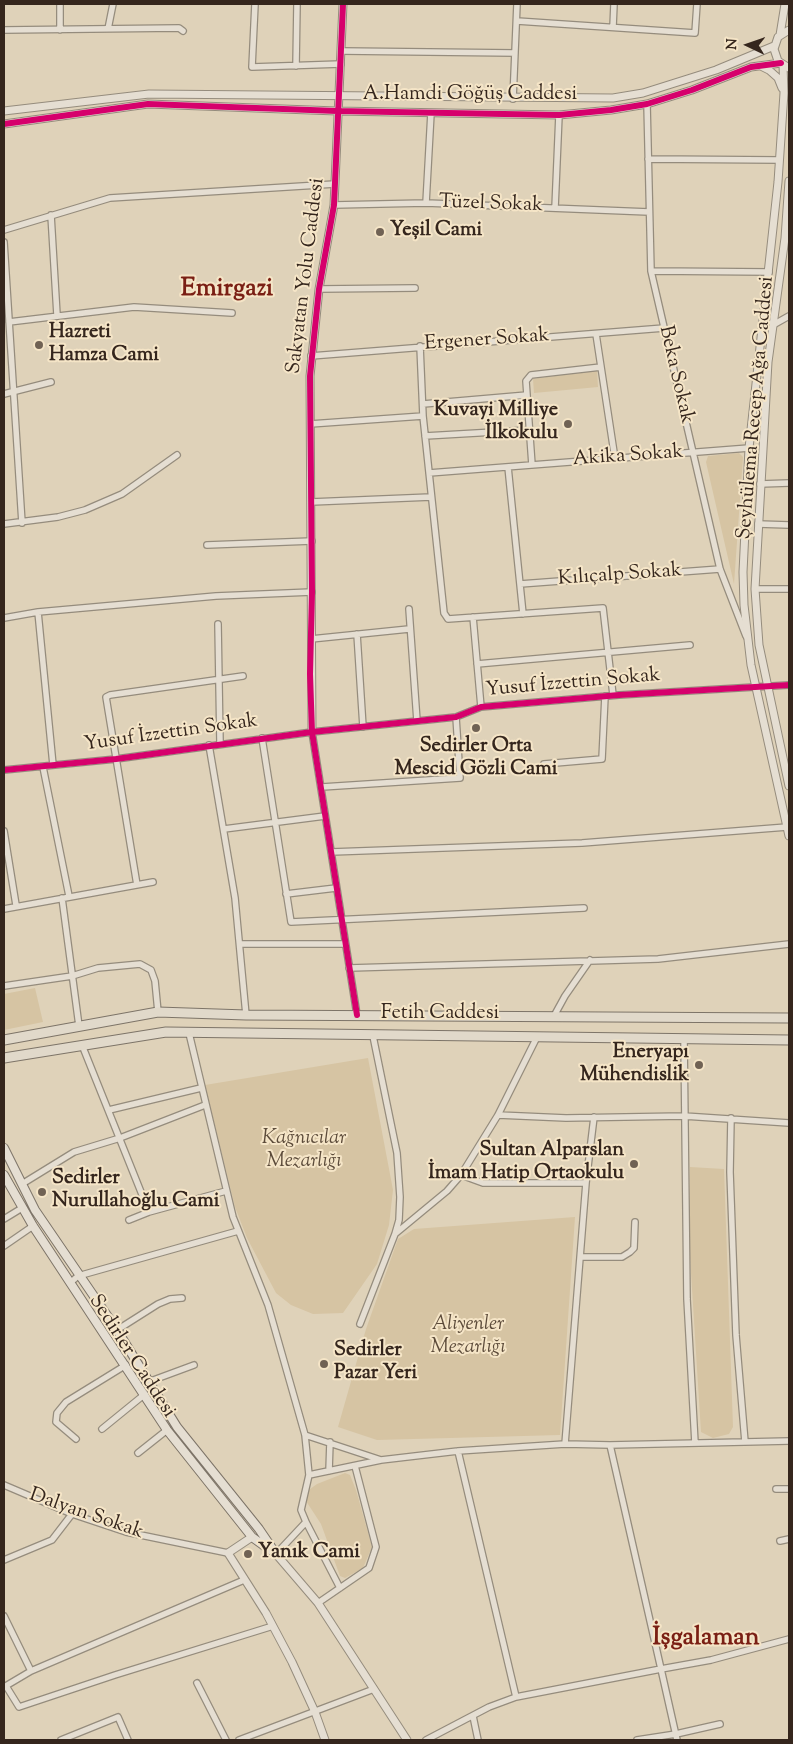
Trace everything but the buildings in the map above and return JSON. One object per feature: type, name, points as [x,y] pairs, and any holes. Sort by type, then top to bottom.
[{"type":"main road","name":"Fetih Caddesi","points":[[4,1040],[158,1012],[787,1017]]},
{"type":"main road","name":"Fetih Caddesi","points":[[4,1058],[166,1032],[373,1036],[684,1037],[789,1040]]},
{"type":"main road","points":[[757,1039],[789,1035]]},
{"type":"main road","name":"Sedirler Caddesi","points":[[4,1148],[35,1210],[78,1276],[117,1330],[177,1428],[276,1554]]},
{"type":"main road","name":"Sedirler Caddesi","points":[[4,1175],[6,1186],[146,1394],[167,1430],[252,1537],[276,1554]]},
{"type":"street","points":[[60,4],[60,30]]},
{"type":"street","points":[[108,29],[113,4]]},
{"type":"street","points":[[255,4],[252,67],[341,64]]},
{"type":"street","points":[[296,66],[297,4]]},
{"type":"street","name":"Sakyatan Yolu Caddesi","points":[[312,732],[311,356],[319,289],[334,205],[343,4]]},
{"type":"street","points":[[513,99],[517,4]]},
{"type":"street","points":[[613,27],[614,4]]},
{"type":"street","points":[[517,21],[695,33],[697,4]]},
{"type":"street","points":[[784,66],[775,56],[774,46],[780,35],[785,4]]},
{"type":"street","points":[[4,30],[179,28],[183,31]]},
{"type":"street","points":[[780,35],[789,30]]},
{"type":"street","name":"A.Hamdi Göğüş Caddesi","points":[[4,111],[149,94],[265,94],[338,98],[613,98],[643,93],[716,70],[774,46]]},
{"type":"street","points":[[342,51],[515,53]]},
{"type":"street","points":[[758,65],[769,70],[778,78],[784,93]]},
{"type":"street","name":"A.Hamdi Göğüş Caddesi","points":[[4,124],[148,104],[338,111],[559,115],[612,110],[646,104],[692,90],[758,65],[784,66]]},
{"type":"street","name":"Şeyhülema Recep Ağa Caddesi","points":[[784,66],[784,93],[769,272],[761,325],[749,448],[744,572],[747,639],[789,836]]},
{"type":"street","name":"Beka Sokak","points":[[646,104],[651,270],[720,569],[747,639]]},
{"type":"street","points":[[426,203],[431,113]]},
{"type":"street","points":[[555,208],[559,115]]},
{"type":"street","points":[[648,158],[779,160]]},
{"type":"street","name":"Şeyhülema Recep Ağa Caddesi","points":[[789,181],[785,238],[773,325],[760,484],[755,589],[758,645],[789,786]]},
{"type":"street","points":[[4,230],[50,214],[110,198],[335,184]]},
{"type":"street","name":"Tüzel Sokak","points":[[334,205],[426,203],[649,212]]},
{"type":"street","points":[[50,214],[57,315]]},
{"type":"street","points":[[4,242],[9,322],[7,342],[14,392],[22,522]]},
{"type":"street","points":[[651,270],[769,272]]},
{"type":"street","points":[[319,289],[415,288]]},
{"type":"street","points":[[9,322],[134,307],[232,313]]},
{"type":"street","points":[[773,325],[789,316]]},
{"type":"street","name":"Ergener Sokak","points":[[311,356],[664,328]]},
{"type":"street","points":[[596,334],[615,459]]},
{"type":"street","points":[[420,346],[425,436],[444,613],[448,619],[603,608],[613,696]]},
{"type":"street","points":[[532,465],[526,380],[531,375],[601,367]]},
{"type":"street","points":[[4,394],[52,382]]},
{"type":"street","points":[[423,404],[526,395]]},
{"type":"street","points":[[310,424],[424,416]]},
{"type":"street","points":[[425,436],[529,430]]},
{"type":"street","name":"Akika Sokak","points":[[429,473],[749,448]]},
{"type":"street","points":[[4,524],[85,510],[122,494],[177,455]]},
{"type":"street","points":[[508,466],[523,614]]},
{"type":"street","points":[[760,484],[789,483]]},
{"type":"street","points":[[311,502],[431,496]]},
{"type":"street","points":[[758,524],[789,525]]},
{"type":"street","points":[[207,545],[312,542]]},
{"type":"street","name":"Kılıçalp Sokak","points":[[520,584],[720,569]]},
{"type":"street","points":[[755,589],[789,589]]},
{"type":"street","points":[[4,618],[38,612],[216,596],[312,592]]},
{"type":"street","points":[[409,609],[417,721]]},
{"type":"street","points":[[38,612],[53,766]]},
{"type":"street","points":[[472,617],[481,707]]},
{"type":"street","points":[[218,624],[220,743]]},
{"type":"street","points":[[311,640],[409,629]]},
{"type":"street","points":[[357,634],[363,727]]},
{"type":"street","points":[[477,664],[690,645]]},
{"type":"street","points":[[137,885],[106,697],[219,678],[243,676]]},
{"type":"street","name":"Yusuf İzzettin Sokak","points":[[4,770],[53,766],[312,732],[456,717],[481,707],[605,696],[789,685]]},
{"type":"street","points":[[544,764],[602,759],[605,696]]},
{"type":"street","points":[[322,786],[460,778],[456,717]]},
{"type":"street","points":[[312,732],[357,1015]]},
{"type":"street","points":[[262,738],[291,922],[584,908]]},
{"type":"street","points":[[208,745],[235,898],[246,1014]]},
{"type":"street","points":[[43,767],[69,896]]},
{"type":"street","points":[[224,829],[325,816]]},
{"type":"street","points":[[331,852],[582,843],[787,827]]},
{"type":"street","points":[[4,831],[16,905]]},
{"type":"street","points":[[4,909],[16,905],[153,882]]},
{"type":"street","points":[[286,894],[336,888]]},
{"type":"street","points":[[62,898],[79,1026]]},
{"type":"street","points":[[240,944],[346,944]]},
{"type":"street","points":[[349,968],[658,959],[789,944]]},
{"type":"street","points":[[554,1016],[565,996],[590,960]]},
{"type":"street","points":[[4,986],[72,976],[98,968],[140,964],[151,970],[155,981],[158,1012]]},
{"type":"street","points":[[189,1033],[226,1191],[238,1231],[268,1305],[305,1435],[310,1475],[301,1510],[340,1588]]},
{"type":"street","points":[[360,1324],[399,1220],[400,1197],[397,1152],[373,1036]]},
{"type":"street","points":[[395,1234],[447,1191],[461,1175],[498,1115],[537,1037]]},
{"type":"street","points":[[684,1037],[687,1299],[695,1443]]},
{"type":"street","points":[[82,1045],[149,1212]]},
{"type":"street","points":[[109,1110],[201,1088]]},
{"type":"street","points":[[22,1184],[74,1152],[120,1138],[205,1105]]},
{"type":"street","points":[[498,1115],[684,1116],[789,1123]]},
{"type":"street","points":[[565,1444],[586,1183],[594,1117]]},
{"type":"street","points":[[731,1118],[730,1172],[736,1335],[744,1442]]},
{"type":"street","points":[[461,1175],[483,1183],[586,1183]]},
{"type":"street","points":[[130,1220],[149,1212],[226,1191]]},
{"type":"street","points":[[4,1219],[22,1208]]},
{"type":"street","points":[[581,1257],[622,1257],[630,1252],[634,1248],[635,1222]]},
{"type":"street","points":[[4,1246],[33,1226]]},
{"type":"street","points":[[70,1283],[78,1276],[238,1231]]},
{"type":"street","points":[[117,1330],[158,1304],[170,1299],[182,1298]]},
{"type":"street","points":[[76,1439],[56,1422],[56,1413],[66,1402],[126,1365]]},
{"type":"street","points":[[148,1382],[194,1365]]},
{"type":"street","points":[[102,1429],[146,1394]]},
{"type":"street","points":[[138,1453],[167,1430]]},
{"type":"street","points":[[305,1435],[381,1460]]},
{"type":"street","points":[[310,1475],[381,1460],[458,1451],[565,1444],[610,1445],[789,1440]]},
{"type":"street","points":[[329,1471],[330,1442]]},
{"type":"street","points":[[610,1445],[677,1737]]},
{"type":"street","points":[[458,1451],[516,1697]]},
{"type":"street","points":[[318,1603],[369,1568],[376,1547],[355,1466]]},
{"type":"street","name":"Dalyan Sokak","points":[[4,1486],[72,1514],[126,1532],[228,1553]]},
{"type":"street","points":[[776,1489],[789,1489]]},
{"type":"street","points":[[4,1560],[52,1540],[72,1514]]},
{"type":"street","points":[[276,1554],[306,1522]]},
{"type":"street","points":[[252,1537],[228,1553],[273,1626],[315,1712],[325,1740]]},
{"type":"street","points":[[780,1540],[789,1539]]},
{"type":"street","name":"Sedirler Caddesi","points":[[276,1554],[318,1603],[408,1740]]},
{"type":"street","points":[[244,1580],[30,1671],[5,1686],[19,1707],[273,1626]]},
{"type":"street","points":[[4,1616],[30,1671]]},
{"type":"street","points":[[426,1740],[516,1697],[711,1660],[789,1639]]},
{"type":"street","points":[[197,1683],[226,1740]]},
{"type":"street","points":[[239,1740],[374,1689]]},
{"type":"street","points":[[473,1716],[478,1740]]},
{"type":"street","points":[[61,1740],[118,1717],[128,1740]]},
{"type":"street","points":[[637,1740],[677,1737],[720,1724]]},
{"type":"green space","points":[[597,370],[598,387],[534,393],[533,379]]},
{"type":"green space","points":[[739,453],[743,457],[734,584],[706,462],[708,456]]},
{"type":"green space","points":[[35,988],[43,1022],[4,1030],[4,994]]},
{"type":"green space","name":"Kağnıcılar Mezarlığı","points":[[368,1058],[393,1190],[389,1225],[377,1264],[343,1313],[313,1314],[291,1305],[276,1293],[247,1238],[235,1207],[205,1085]]},
{"type":"green space","points":[[690,1167],[724,1169],[733,1427],[729,1434],[713,1438],[701,1432],[689,1241]]},
{"type":"green space","name":"Aliyenler Mezarlığı","points":[[575,1217],[560,1435],[377,1440],[338,1427],[366,1329],[398,1239],[414,1229]]},
{"type":"green space","points":[[345,1473],[350,1475],[356,1490],[372,1547],[363,1568],[345,1578],[340,1576],[321,1524],[306,1501],[306,1492],[317,1484]]},
{"type":"cycle path","points":[[343,4],[334,205],[319,289],[310,376],[312,592],[310,674],[312,732],[357,1015]]},
{"type":"cycle path","points":[[4,124],[148,104],[337,111],[559,115],[647,104],[692,90],[751,67],[781,63]]},
{"type":"cycle path","points":[[4,770],[116,759],[312,732],[456,717],[481,707],[619,695],[789,685]]},
{"type":"place","name":"Yeşil Cami","points":[[380,232]]},
{"type":"place","name":"Hazreti Hamza Cami","points":[[39,345]]},
{"type":"place","name":"Kuvayi Milliye İlkokulu","points":[[568,424]]},
{"type":"place","name":"Sedirler Orta Mescid Gözli Cami","points":[[476,728]]},
{"type":"place","name":"Eneryapı Mühendislik","points":[[699,1065]]},
{"type":"place","name":"Sultan Alparslan İmam Hatip Ortaokulu","points":[[634,1164]]},
{"type":"place","name":"Sedirler Nurullahoğlu Cami","points":[[42,1192]]},
{"type":"place","name":"Sedirler Pazar Yeri","points":[[324,1364]]},
{"type":"place","name":"Yanık Cami","points":[[248,1554]]},
{"type":"district","name":"Emirgazi","points":[[227,291]]},
{"type":"district","name":"İşgalaman","points":[[706,1640]]}]
